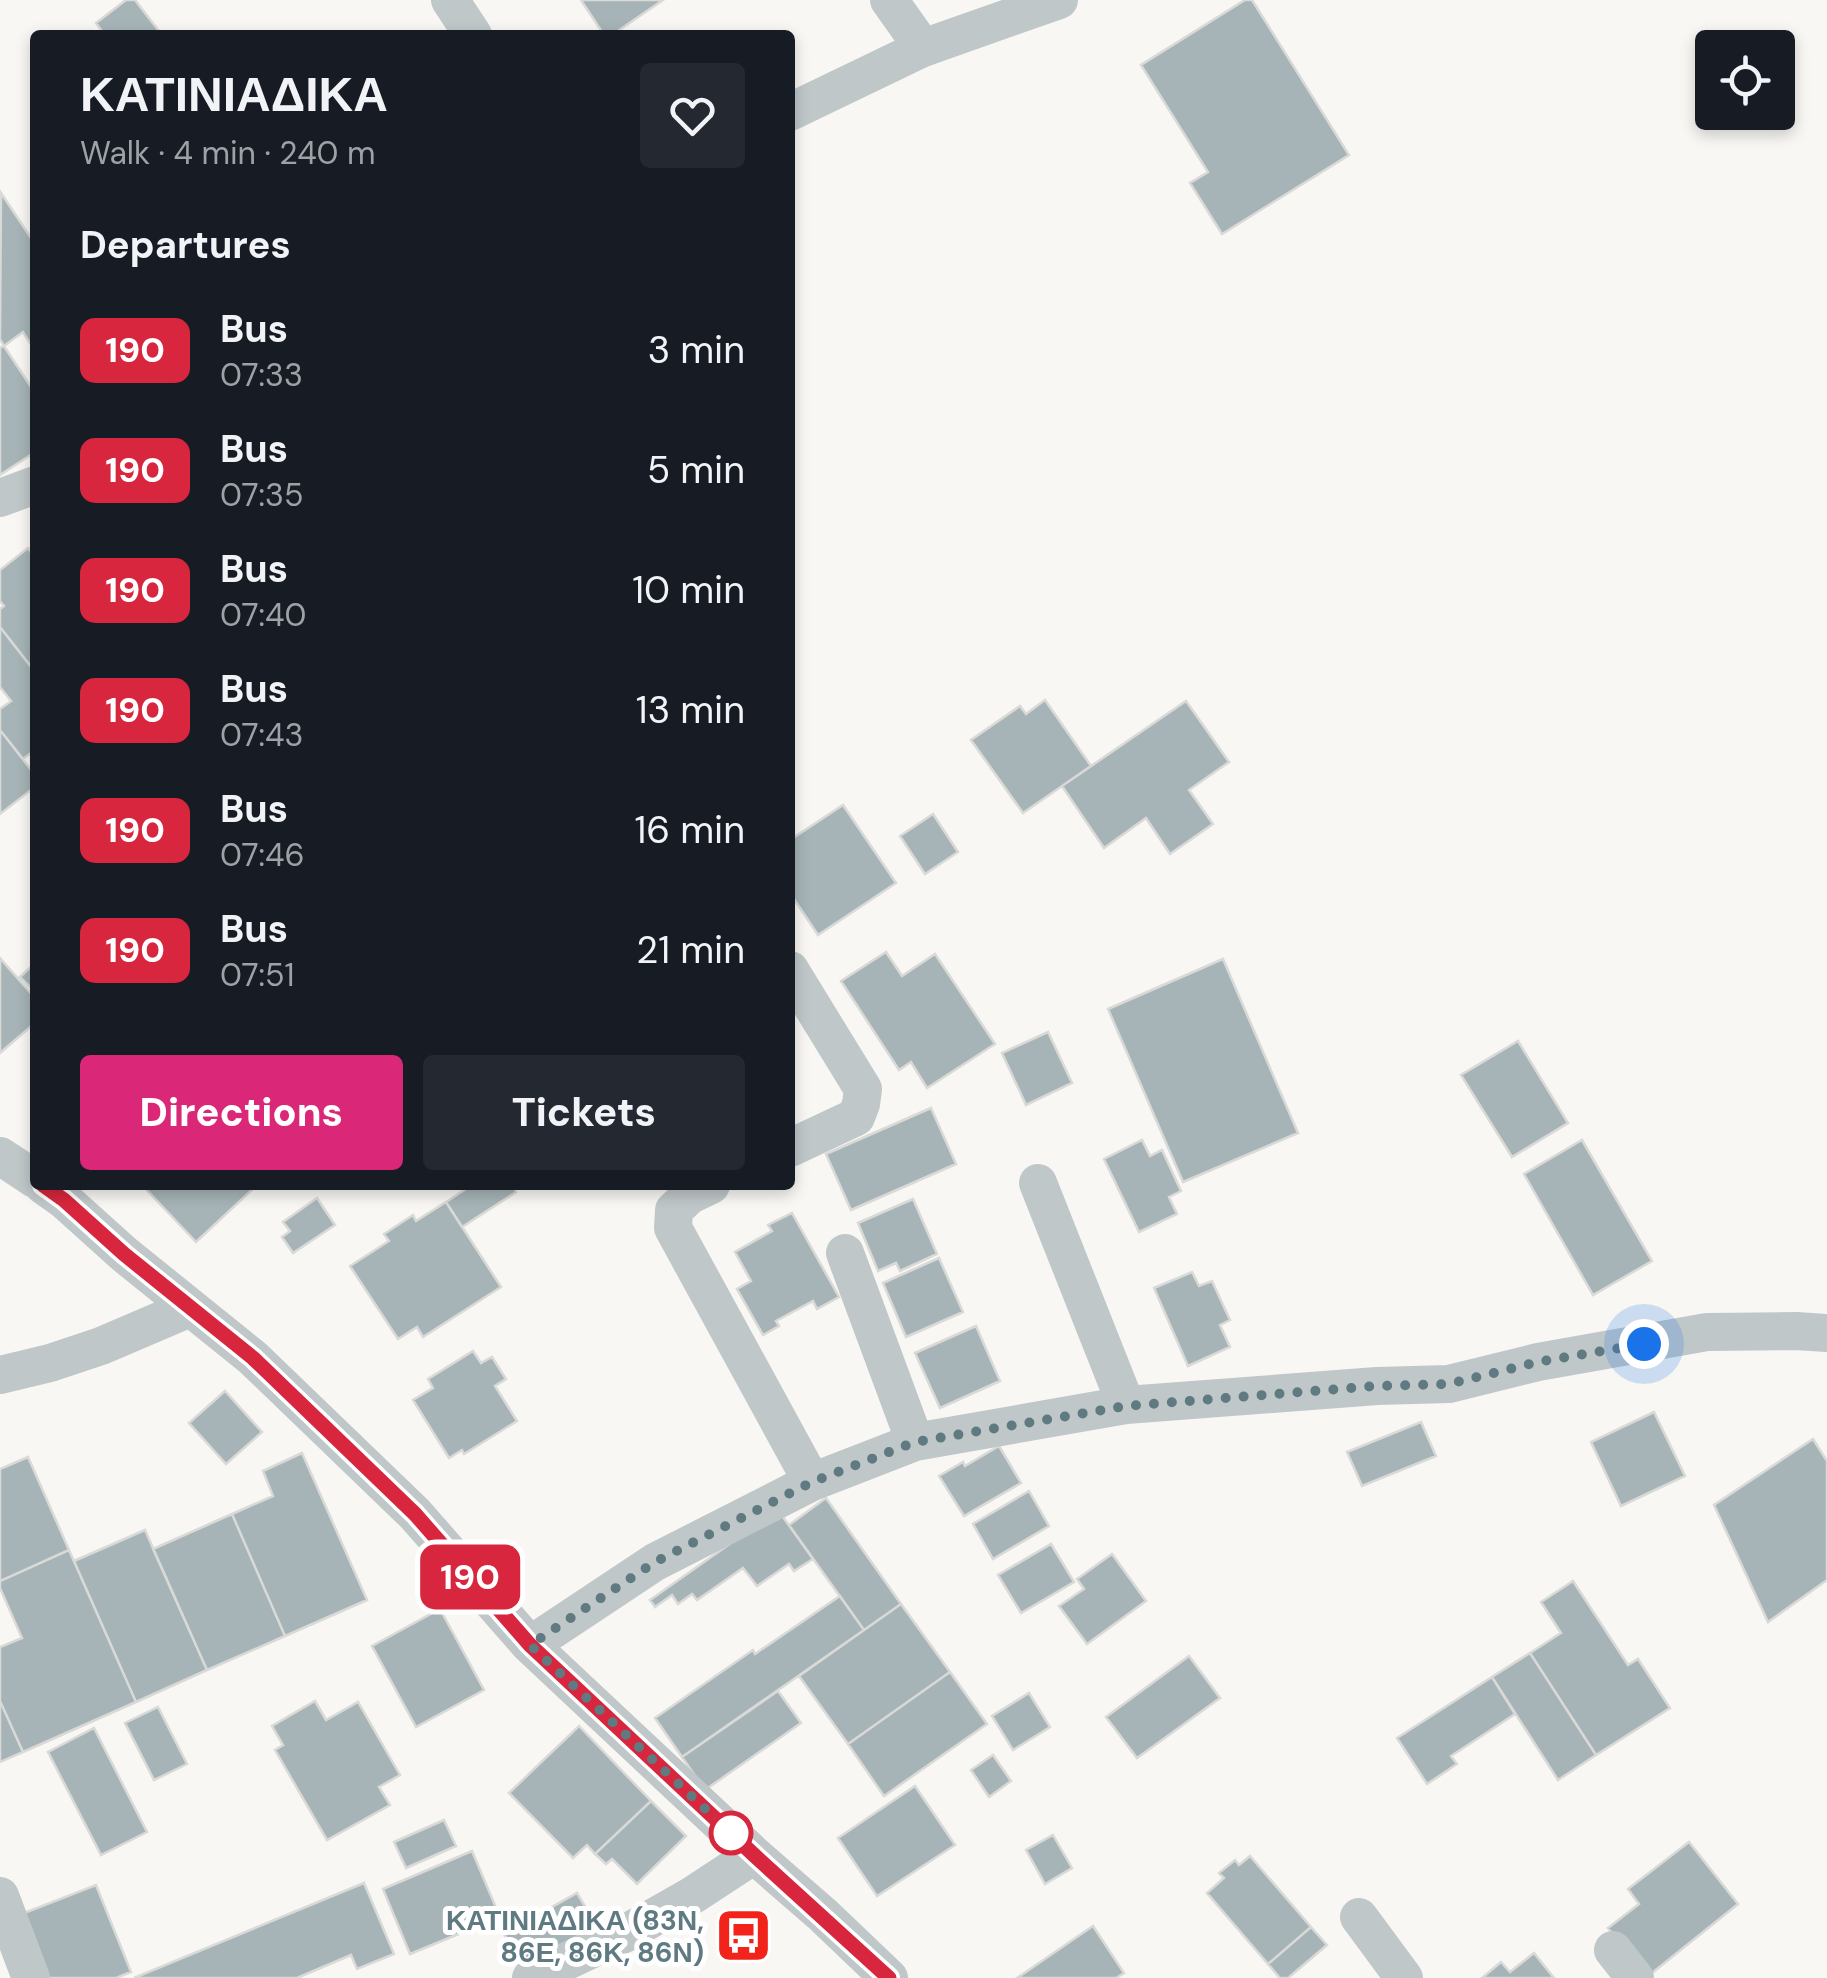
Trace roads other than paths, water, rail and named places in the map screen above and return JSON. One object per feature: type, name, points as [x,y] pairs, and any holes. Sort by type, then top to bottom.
[{"type":"street","points":[[450,0],[470,30]]},
{"type":"street","points":[[889,0],[923,48]]},
{"type":"street","points":[[795,110],[923,48],[1047,1]]},
{"type":"street","points":[[0,498],[30,487]]},
{"type":"street","points":[[795,978],[863,1089],[856,1117],[795,1146]]},
{"type":"street","points":[[0,1156],[30,1173]]},
{"type":"street","points":[[1038,1183],[1126,1406]]},
{"type":"street","points":[[59,1190],[190,1308],[253,1358],[415,1514],[530,1645],[889,1978]]},
{"type":"street","points":[[700,1190],[674,1210],[673,1228],[812,1482]]},
{"type":"street","points":[[845,1253],[915,1442]]},
{"type":"street","points":[[0,1374],[101,1346],[190,1308]]},
{"type":"street","points":[[530,1645],[655,1562],[812,1482],[915,1442],[1126,1406],[1449,1384],[1538,1362],[1707,1332],[1827,1333]]},
{"type":"street","points":[[531,1978],[628,1932],[754,1855]]},
{"type":"street","points":[[0,1896],[32,1978]]},
{"type":"street","points":[[1359,1917],[1404,1978]]},
{"type":"place","name":"ΚΑΤΙΝΙΑΔΙΚΑ (83Ν, 86Ε, 86Κ, 86Ν)","points":[[743,1936]]}]
